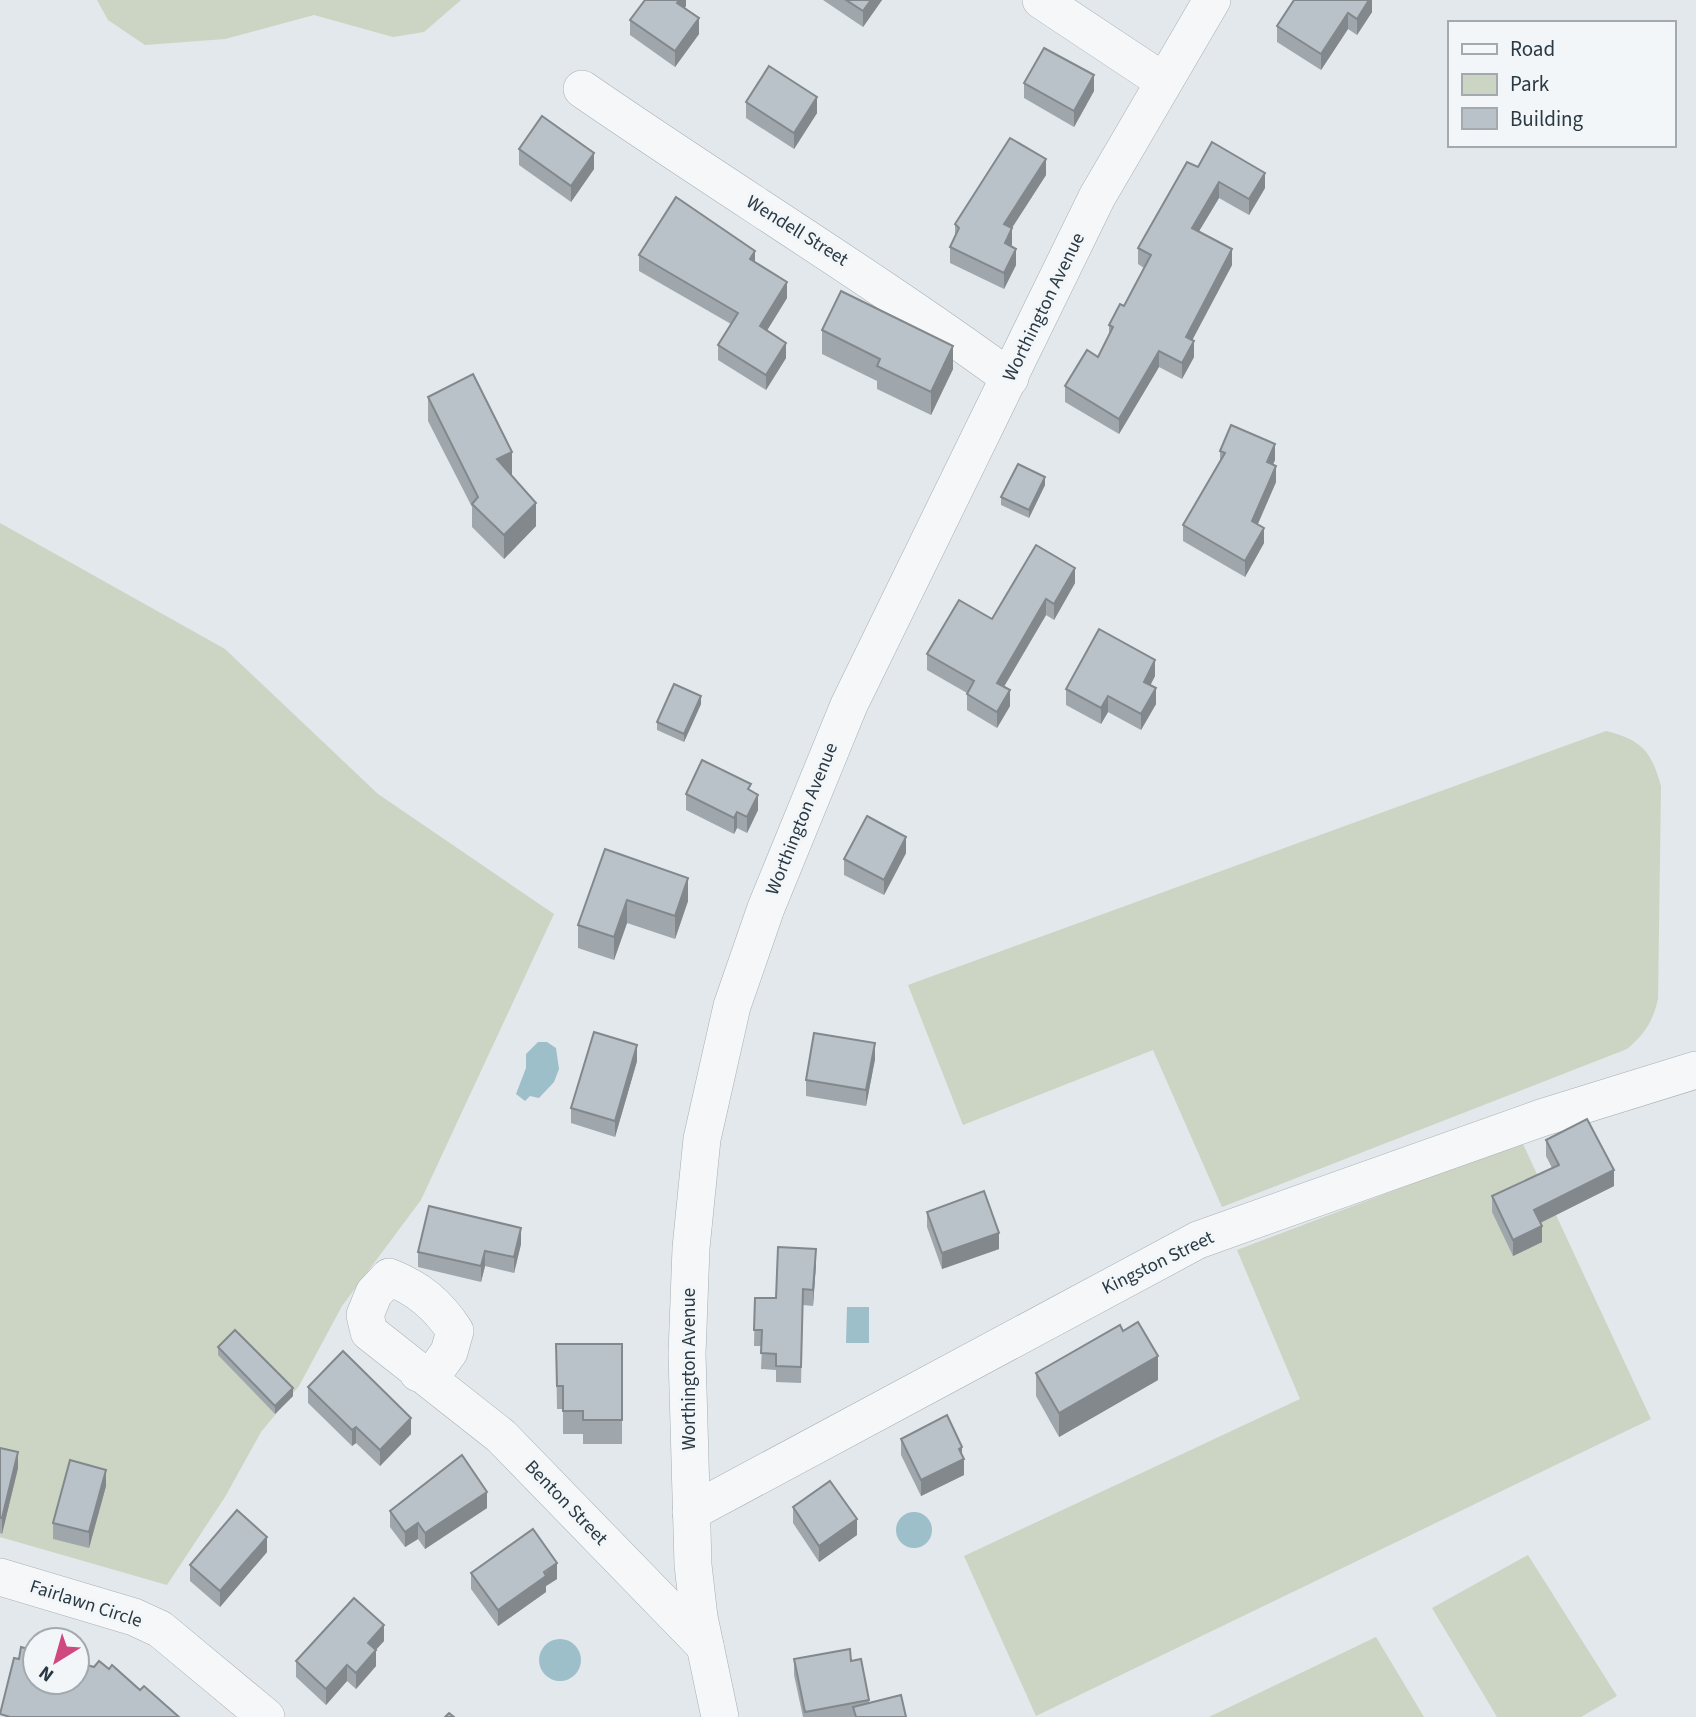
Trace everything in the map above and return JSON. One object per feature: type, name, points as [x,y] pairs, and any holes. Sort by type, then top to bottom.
[{"type":"street","points":[[1041,0],[1163,81]]},
{"type":"street","name":"Worthington Avenue","points":[[720,1717],[705,1646],[694,1573],[687,1354],[693,1221],[702,1139],[732,1006],[766,908],[849,705],[1097,197],[1212,0]]},
{"type":"street","name":"Wendell Street","points":[[582,89],[857,270],[1010,378]]},
{"type":"street","name":"Kingston Street","points":[[691,1512],[1198,1240],[1541,1118],[1696,1070]]},
{"type":"street","name":"Benton Street","points":[[418,1373],[501,1436],[705,1646]]},
{"type":"street","name":"Fairlawn Circle","points":[[0,1577],[134,1617],[160,1629],[265,1717]]},
{"type":"green space","points":[[97,0],[461,0],[424,32],[393,37],[314,15],[225,39],[145,45],[108,20]]},
{"type":"green space","points":[[0,523],[225,649],[378,794],[554,914],[421,1200],[342,1306],[299,1386],[261,1432],[225,1497],[167,1585],[0,1537]]},
{"type":"green space","points":[[1606,731],[1628,738],[1643,749],[1653,764],[1661,786],[1658,999],[1647,1027],[1627,1049],[1222,1207],[1153,1050],[963,1125],[908,985]]},
{"type":"green space","points":[[1522,1142],[1651,1419],[1036,1716],[964,1556],[1300,1399],[1237,1250]]},
{"type":"green space","points":[[1528,1555],[1617,1696],[1581,1717],[1497,1717],[1432,1608]]},
{"type":"green space","points":[[1376,1637],[1424,1717],[1209,1717]]},
{"type":"water","points":[[538,1042],[547,1042],[556,1048],[559,1069],[554,1082],[539,1098],[530,1096],[525,1101],[516,1094],[526,1068],[526,1054]]},
{"type":"water","points":[[847,1307],[869,1307],[869,1343],[846,1343]]},
{"type":"water","points":[[914,1512],[927,1517],[932,1530],[927,1543],[914,1548],[901,1543],[896,1530],[901,1517]]},
{"type":"water","points":[[560,1639],[575,1645],[581,1660],[575,1675],[560,1681],[545,1675],[539,1660],[545,1645]]},
{"type":"building","points":[[645,0],[679,0],[677,3],[699,18],[675,51],[630,20]]},
{"type":"building","points":[[846,0],[871,0],[863,11]]},
{"type":"building","points":[[1294,0],[1369,0],[1357,19],[1348,13],[1321,54],[1277,26]]},
{"type":"building","points":[[1044,48],[1094,75],[1074,111],[1024,83]]},
{"type":"building","points":[[769,66],[817,97],[794,133],[746,102]]},
{"type":"building","points":[[542,116],[594,153],[571,186],[519,149]]},
{"type":"building","points":[[1010,138],[1046,159],[1004,224],[1012,228],[1005,243],[1016,249],[1004,273],[950,247],[959,228],[955,224]]},
{"type":"building","points":[[1212,142],[1265,173],[1249,199],[1219,182],[1192,228],[1232,249],[1186,337],[1194,341],[1182,363],[1159,351],[1119,419],[1065,386],[1087,350],[1098,357],[1113,327],[1109,325],[1120,304],[1124,306],[1151,255],[1138,248],[1187,162],[1198,167]]},
{"type":"building","points":[[676,197],[755,251],[750,259],[787,282],[760,326],[786,343],[766,375],[718,345],[738,313],[639,255]]},
{"type":"building","points":[[841,291],[953,346],[931,392],[877,366],[880,359],[822,330]]},
{"type":"building","points":[[473,374],[512,452],[497,459],[536,503],[504,535],[472,504],[478,497],[428,397]]},
{"type":"building","points":[[1231,425],[1275,444],[1267,462],[1276,466],[1252,521],[1264,528],[1245,561],[1183,525],[1225,453],[1220,451]]},
{"type":"building","points":[[1018,464],[1045,477],[1029,510],[1001,497]]},
{"type":"building","points":[[1036,545],[1075,568],[1054,604],[1046,599],[997,683],[1010,690],[997,712],[967,694],[974,681],[927,654],[959,600],[992,619]]},
{"type":"building","points":[[1099,629],[1155,660],[1144,682],[1156,688],[1141,714],[1108,696],[1101,708],[1066,689]]},
{"type":"building","points":[[674,684],[701,696],[684,734],[657,722]]},
{"type":"building","points":[[702,760],[751,784],[748,789],[758,795],[747,817],[737,812],[734,818],[686,794]]},
{"type":"building","points":[[867,816],[906,837],[884,880],[844,859]]},
{"type":"building","points":[[605,849],[688,878],[675,916],[627,900],[614,937],[578,925]]},
{"type":"building","points":[[594,1032],[637,1045],[615,1121],[571,1108]]},
{"type":"building","points":[[814,1033],[875,1043],[866,1090],[806,1080]]},
{"type":"building","points":[[1587,1119],[1614,1170],[1534,1210],[1542,1226],[1513,1240],[1492,1196],[1559,1165],[1546,1140]]},
{"type":"building","points":[[984,1191],[999,1233],[942,1253],[927,1212]]},
{"type":"building","points":[[429,1206],[521,1228],[514,1257],[485,1251],[481,1266],[418,1252]]},
{"type":"building","points":[[778,1247],[816,1249],[813,1290],[803,1289],[801,1367],[776,1366],[776,1354],[761,1353],[762,1330],[754,1330],[755,1298],[776,1298]]},
{"type":"building","points":[[1138,1322],[1158,1356],[1059,1413],[1036,1373],[1120,1325],[1123,1331]]},
{"type":"building","points":[[235,1330],[293,1388],[275,1406],[218,1347]]},
{"type":"building","points":[[556,1344],[622,1344],[622,1420],[583,1420],[583,1411],[563,1411],[563,1386],[557,1386]]},
{"type":"building","points":[[343,1351],[411,1418],[380,1450],[356,1427],[352,1430],[308,1387]]},
{"type":"building","points":[[947,1415],[962,1447],[959,1449],[964,1459],[921,1480],[901,1439]]},
{"type":"building","points":[[0,1448],[18,1452],[2,1518],[0,1518]]},
{"type":"building","points":[[462,1455],[487,1492],[425,1533],[418,1523],[405,1532],[390,1511]]},
{"type":"building","points":[[70,1460],[106,1470],[89,1532],[53,1523]]},
{"type":"building","points":[[830,1481],[857,1519],[819,1546],[793,1507]]},
{"type":"building","points":[[237,1510],[267,1537],[220,1591],[190,1565]]},
{"type":"building","points":[[533,1529],[557,1563],[544,1572],[546,1576],[498,1610],[471,1573]]},
{"type":"building","points":[[354,1598],[384,1625],[368,1643],[376,1650],[356,1673],[347,1665],[326,1689],[296,1661]]},
{"type":"building","points":[[21,1647],[21,1696],[91,1696],[91,1666],[94,1667],[99,1661],[109,1669],[112,1665],[140,1690],[144,1686],[179,1717],[10,1717],[0,1714],[14,1658],[19,1659]]},
{"type":"building","points":[[850,1649],[851,1661],[861,1659],[869,1700],[805,1712],[794,1659]]},
{"type":"building","points":[[901,1695],[906,1717],[856,1717],[853,1707]]}]
